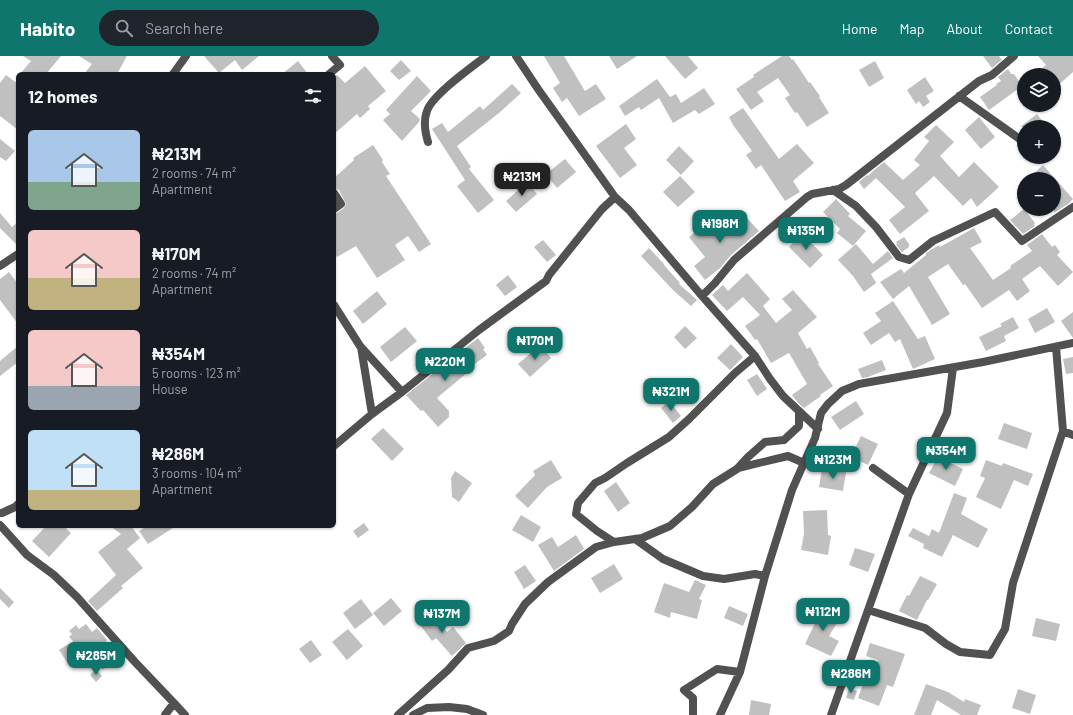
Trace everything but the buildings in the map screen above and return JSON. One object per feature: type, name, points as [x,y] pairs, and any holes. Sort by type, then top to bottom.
[{"type":"street","points":[[175,72],[186,56]]},
{"type":"street","points":[[331,72],[340,64],[332,56]]},
{"type":"street","points":[[428,142],[424,124],[426,112],[430,104],[442,92],[486,56]]},
{"type":"street","points":[[516,56],[615,197],[629,210],[755,356],[783,396],[818,429]]},
{"type":"street","points":[[702,296],[716,283],[734,260],[807,197],[812,194],[839,189],[846,185],[959,96],[979,81],[992,75],[1014,56]]},
{"type":"street","points":[[959,96],[1017,137]]},
{"type":"street","points":[[833,190],[856,206],[876,227],[899,257],[909,260],[933,241],[995,212],[1022,241],[1073,207]]},
{"type":"street","points":[[336,196],[341,204],[336,208]]},
{"type":"street","points":[[336,444],[372,414],[402,392],[479,330],[546,281],[549,275],[602,209],[615,197]]},
{"type":"street","points":[[0,266],[16,255]]},
{"type":"street","points":[[336,308],[360,346],[402,392]]},
{"type":"street","points":[[720,715],[740,672],[765,576],[792,490],[815,438],[821,413],[828,404],[842,391],[859,384],[953,368],[1073,344]]},
{"type":"street","points":[[360,346],[372,414]]},
{"type":"street","points":[[868,610],[925,628],[946,644],[960,652],[990,655],[1005,629],[1013,583],[1063,431],[1056,347]]},
{"type":"street","points":[[614,542],[597,531],[576,514],[578,503],[595,483],[669,437],[735,373],[755,356]]},
{"type":"street","points":[[831,715],[908,494],[947,413],[953,368]]},
{"type":"street","points":[[398,715],[448,670],[468,648],[494,641],[509,631],[525,604],[548,582],[596,548],[614,542],[642,538],[670,526],[692,507],[712,484],[737,469],[765,442],[784,440],[791,434],[799,426],[799,411]]},
{"type":"street","points":[[1063,431],[1073,435]]},
{"type":"street","points":[[737,469],[788,456],[804,463]]},
{"type":"street","points":[[873,468],[908,494]]},
{"type":"street","points":[[0,513],[16,506]]},
{"type":"street","points":[[0,525],[27,555],[54,575],[77,597],[185,715]]},
{"type":"street","points":[[635,539],[663,559],[703,576],[724,579],[755,574],[765,576]]},
{"type":"street","points":[[693,715],[693,698],[684,690],[717,670],[740,672]]},
{"type":"street","points":[[165,715],[174,703]]},
{"type":"street","points":[[413,715],[427,708],[449,707],[467,709],[483,715]]}]
